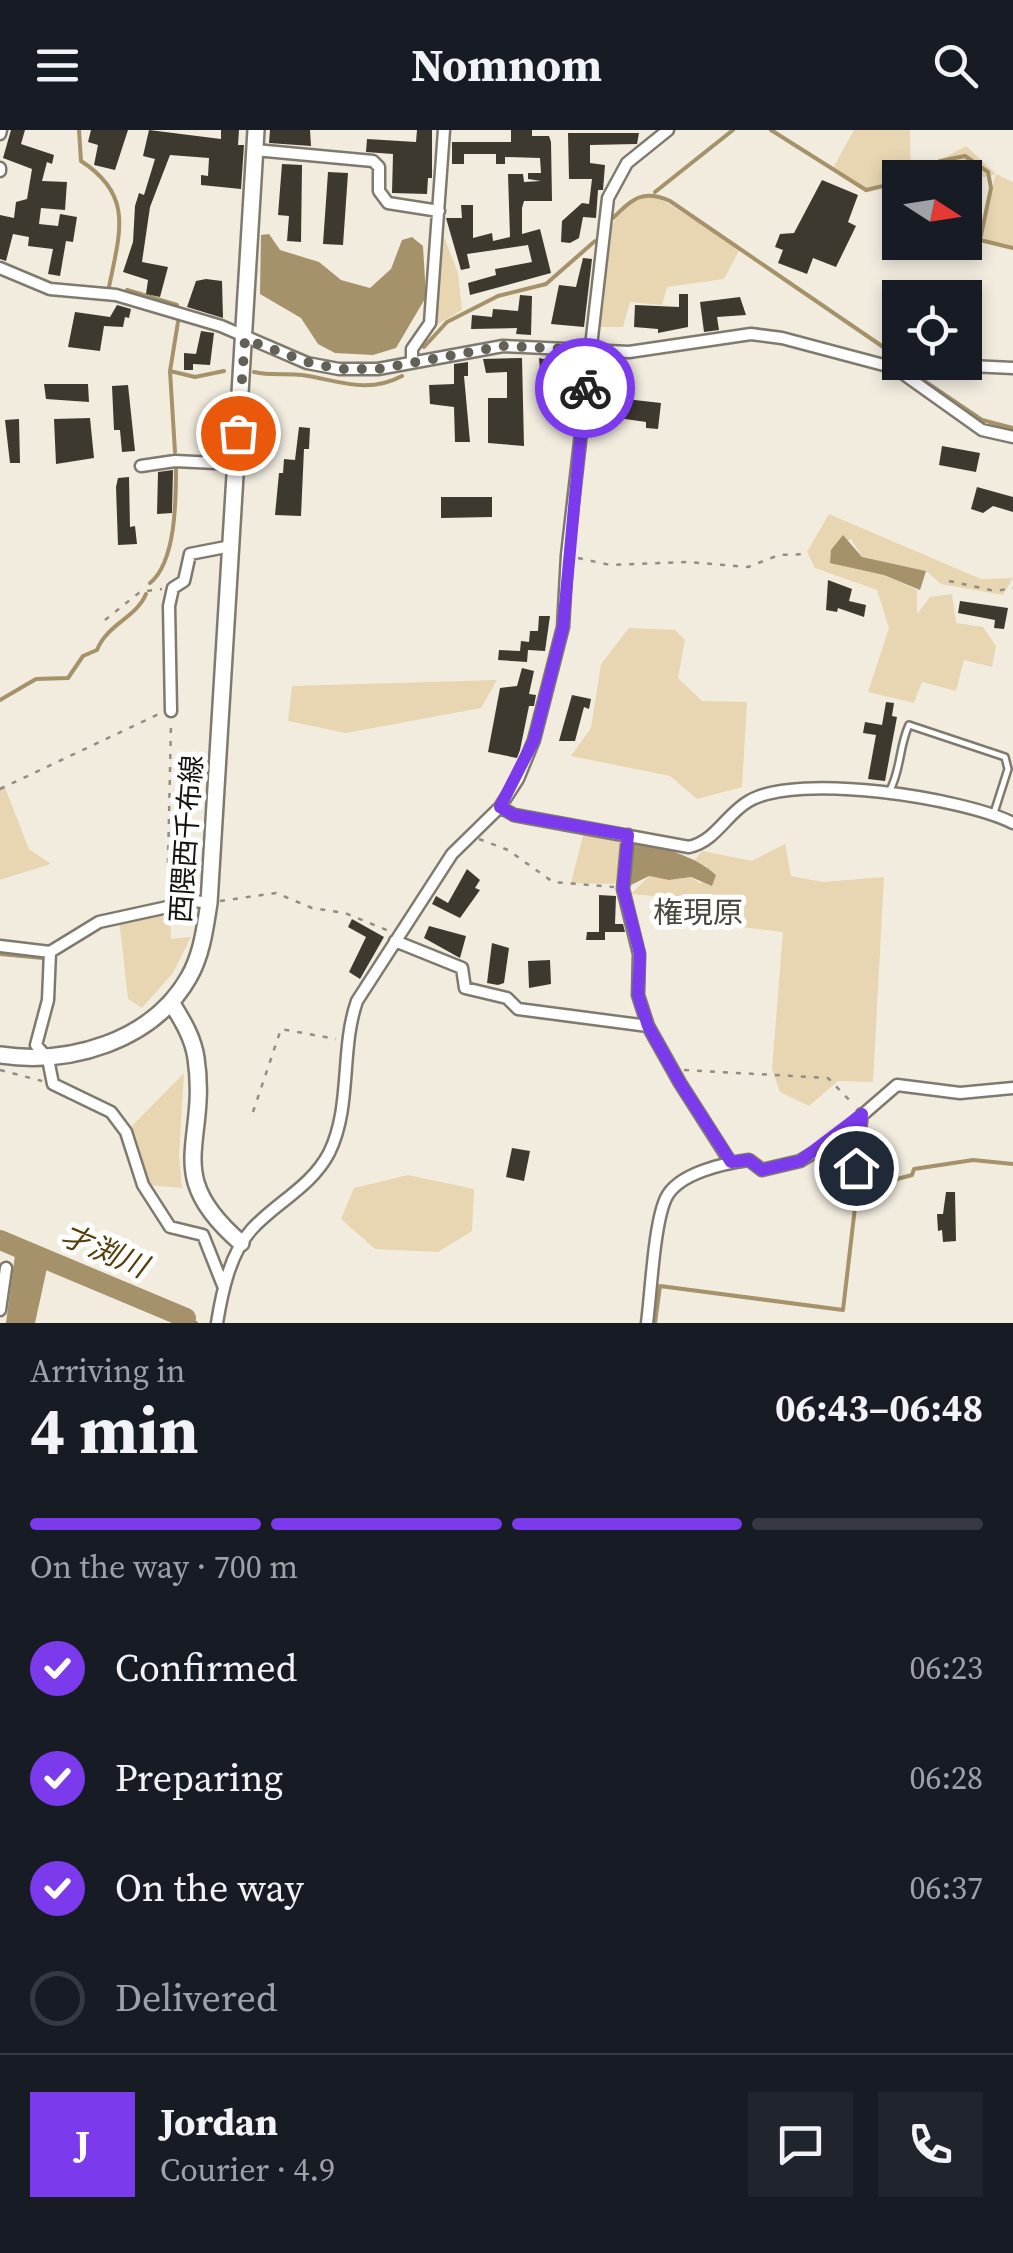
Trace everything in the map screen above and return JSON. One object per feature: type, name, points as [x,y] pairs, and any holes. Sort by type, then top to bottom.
[{"type":"street","name":"西隈西千布線","points":[[0,1055],[48,1059],[112,1043],[171,1002],[202,946],[209,903],[256,130]]},
{"type":"street","points":[[412,362],[412,349],[430,323],[444,130]]},
{"type":"street","points":[[217,1323],[224,1288],[242,1243],[304,1186],[328,1154],[338,1126],[357,1001],[468,835],[500,807],[518,779],[550,685],[563,627],[589,350],[614,181],[627,163],[668,130]]},
{"type":"street","points":[[255,150],[373,162],[379,167],[379,190],[388,203],[439,211]]},
{"type":"street","points":[[0,268],[50,288],[116,296],[221,326],[307,362],[339,369],[378,369],[503,346],[629,352],[751,334],[782,338],[882,365]]},
{"type":"street","points":[[982,367],[1013,368]]},
{"type":"street","points":[[911,380],[982,430],[1013,437]]},
{"type":"street","points":[[141,466],[176,461],[236,464]]},
{"type":"street","points":[[171,711],[173,588],[184,581],[190,554],[230,546]]},
{"type":"street","points":[[500,807],[514,815],[689,847],[704,844],[746,802],[770,792],[890,790],[1013,823]]},
{"type":"street","points":[[628,835],[623,888],[640,954],[638,995],[648,1026],[731,1162]]},
{"type":"street","points":[[0,946],[50,952],[99,922],[195,901],[209,903]]},
{"type":"street","points":[[395,941],[462,968],[465,988],[507,998],[518,1009],[648,1026]]},
{"type":"street","points":[[50,952],[48,1000],[36,1045],[48,1059],[53,1084],[111,1112],[126,1132],[143,1185],[170,1227],[203,1235],[224,1288]]},
{"type":"street","points":[[171,1002],[188,1032],[197,1063],[195,1186],[207,1211],[242,1243]]},
{"type":"street","points":[[647,1323],[666,1197],[686,1179],[731,1162],[749,1160],[762,1170],[800,1161],[897,1085],[960,1093],[1013,1088]]},
{"type":"street","points":[[862,1114],[856,1168],[870,1193]]},
{"type":"street","points":[[0,1310],[6,1268]]},
{"type":"lane","points":[[890,790],[896,779],[898,748],[909,725],[1005,758],[1008,769],[993,816]]},
{"type":"path","points":[[567,555],[610,565],[688,562],[748,567],[779,556],[806,554]]},
{"type":"path","points":[[950,581],[995,590],[1013,588]]},
{"type":"path","points":[[105,620],[140,592],[173,588]]},
{"type":"path","points":[[0,790],[155,714],[171,711],[168,863]]},
{"type":"path","points":[[468,835],[508,850],[553,882],[623,888]]},
{"type":"path","points":[[209,903],[276,893],[312,908],[345,913],[389,932],[395,941]]},
{"type":"path","points":[[254,1112],[281,1029],[348,1042]]},
{"type":"path","points":[[672,1069],[828,1078],[862,1114]]},
{"type":"path","points":[[0,1070],[53,1084]]},
{"type":"shaded area","points":[[854,130],[910,130],[911,160],[882,160],[882,188],[866,193],[833,168]]},
{"type":"shaded area","points":[[966,146],[981,160],[940,160]]},
{"type":"shaded area","points":[[982,161],[996,174],[982,178]]},
{"type":"shaded area","points":[[996,174],[1013,182],[1013,250],[982,241],[982,225]]},
{"type":"shaded area","points":[[653,194],[740,249],[724,279],[667,287],[662,305],[630,302],[623,327],[598,327],[603,267],[612,227],[634,199]]},
{"type":"shaded area","points":[[269,234],[280,250],[319,262],[341,280],[370,288],[391,269],[402,240],[412,237],[423,246],[426,297],[396,348],[373,355],[335,353],[318,344],[301,318],[260,294],[261,235]]},
{"type":"shaded area","points":[[443,234],[458,273],[462,310],[435,326]]},
{"type":"shaded area","points":[[829,514],[981,579],[1013,578],[1003,595],[941,584],[926,571],[862,557],[851,539],[831,550],[917,590],[917,614],[930,597],[952,594],[956,623],[983,627],[996,646],[992,667],[964,660],[956,691],[922,682],[914,703],[868,692],[889,628],[877,590],[815,568],[807,552]]},
{"type":"shaded area","points":[[843,535],[862,557],[926,571],[920,590],[884,575],[830,563],[831,550]]},
{"type":"shaded area","points":[[629,628],[675,630],[685,640],[678,678],[702,701],[747,702],[742,787],[697,799],[670,776],[571,756],[591,728],[601,664]]},
{"type":"shaded area","points":[[497,680],[481,708],[346,733],[288,721],[292,686]]},
{"type":"shaded area","points":[[4,785],[29,849],[51,864],[0,880],[0,787]]},
{"type":"shaded area","points":[[584,832],[624,841],[615,884],[571,883]]},
{"type":"shaded area","points":[[633,843],[698,862],[716,875],[712,886],[691,877],[669,880],[649,876],[629,886]]},
{"type":"shaded area","points":[[785,844],[791,876],[823,882],[884,877],[873,1082],[838,1081],[809,1106],[780,1092],[772,1069],[783,932],[741,927],[742,904],[631,894],[649,876],[669,880],[691,877],[701,884],[707,866],[692,863],[702,851],[752,861]]},
{"type":"shaded area","points":[[170,907],[171,939],[191,937],[173,973],[142,1008],[128,999],[119,919]]},
{"type":"shaded area","points":[[184,1073],[179,1155],[182,1188],[147,1185],[129,1129]]},
{"type":"shaded area","points":[[408,1175],[474,1189],[472,1231],[438,1252],[375,1249],[341,1219],[354,1188]]},
{"type":"shaded area","points":[[15,1255],[47,1268],[35,1323],[6,1323]]},
{"type":"building","points":[[11,130],[25,130],[21,144],[54,155],[52,164],[47,162],[42,181],[67,182],[65,210],[41,208],[39,224],[58,226],[60,214],[77,217],[73,242],[66,241],[60,276],[48,274],[53,249],[28,246],[29,237],[13,234],[6,261],[0,259],[0,215],[14,218],[16,202],[27,199],[32,169],[3,158]]},
{"type":"building","points":[[91,130],[128,130],[115,170],[94,165],[98,145],[88,142]]},
{"type":"building","points":[[149,130],[221,139],[221,130],[239,130],[238,145],[244,145],[241,189],[201,185],[201,175],[208,176],[209,158],[170,155],[150,207],[142,262],[168,267],[160,297],[146,294],[148,280],[123,272],[133,242],[135,206],[139,193],[144,195],[155,159],[143,156]]},
{"type":"building","points":[[270,130],[310,130],[311,146],[269,143]]},
{"type":"building","points":[[417,130],[432,130],[432,178],[428,178],[427,194],[392,193],[393,154],[366,152],[367,139],[416,142]]},
{"type":"building","points":[[511,130],[532,130],[532,136],[549,136],[551,142],[552,201],[524,201],[522,234],[540,229],[551,273],[470,295],[468,283],[496,275],[495,269],[532,262],[528,245],[467,254],[470,268],[461,270],[446,218],[462,218],[461,205],[473,205],[473,238],[492,233],[493,241],[510,237],[508,174],[523,174],[524,182],[541,181],[528,179],[528,173],[541,173],[540,158],[505,157],[505,164],[496,164],[496,154],[464,154],[464,164],[452,164],[452,142],[511,142]]},
{"type":"building","points":[[568,133],[639,133],[637,144],[590,145],[590,163],[605,165],[603,190],[598,190],[596,218],[583,217],[579,238],[570,243],[561,242],[562,221],[582,203],[589,204],[592,179],[569,179]]},
{"type":"building","points":[[282,164],[302,165],[301,242],[287,241],[289,216],[278,215]]},
{"type":"building","points":[[328,172],[348,173],[343,245],[323,244]]},
{"type":"building","points":[[822,180],[858,195],[848,222],[856,226],[836,267],[813,258],[807,274],[778,263],[783,250],[775,247],[780,234],[794,233]]},
{"type":"building","points":[[583,258],[592,259],[584,327],[551,324],[559,285],[576,287]]},
{"type":"building","points":[[196,281],[222,281],[223,318],[187,307]]},
{"type":"building","points":[[679,294],[688,294],[688,327],[658,333],[658,329],[634,327],[635,305],[679,307]]},
{"type":"building","points":[[520,295],[532,296],[531,335],[516,334],[517,328],[471,329],[472,315],[492,317],[493,309],[518,311]]},
{"type":"building","points":[[740,297],[746,315],[717,317],[719,330],[704,332],[700,302]]},
{"type":"building","points":[[117,305],[131,309],[129,318],[125,317],[123,327],[104,326],[100,351],[68,347],[75,312],[110,317]]},
{"type":"building","points":[[201,331],[214,333],[210,365],[193,364],[193,370],[184,370],[184,353],[196,354]]},
{"type":"building","points":[[522,358],[524,446],[488,443],[488,398],[507,398],[507,372],[486,373],[483,359]]},
{"type":"building","points":[[539,358],[574,366],[575,406],[543,405]]},
{"type":"building","points":[[468,362],[468,376],[464,376],[470,442],[455,442],[454,407],[430,404],[429,385],[454,384],[454,364]]},
{"type":"building","points":[[44,384],[88,384],[89,402],[46,399]]},
{"type":"building","points":[[128,385],[135,451],[122,452],[120,430],[114,430],[112,386]]},
{"type":"building","points":[[599,396],[661,403],[658,429],[646,428],[646,422],[597,415]]},
{"type":"building","points":[[90,418],[94,458],[56,464],[54,419]]},
{"type":"building","points":[[19,419],[20,463],[10,463],[5,420]]},
{"type":"building","points":[[299,427],[310,428],[309,449],[304,449],[301,516],[275,515],[279,473],[283,473],[284,459],[295,460]]},
{"type":"building","points":[[942,446],[980,453],[976,472],[939,465]]},
{"type":"building","points":[[173,470],[172,513],[157,514],[158,472]]},
{"type":"building","points":[[129,477],[130,527],[135,526],[137,544],[118,545],[116,487],[118,478]]},
{"type":"building","points":[[977,487],[1013,497],[1013,512],[993,506],[983,513],[971,509]]},
{"type":"building","points":[[441,497],[492,497],[492,517],[441,518]]},
{"type":"building","points":[[828,580],[852,589],[849,601],[866,605],[864,617],[838,608],[837,612],[826,610]]},
{"type":"building","points":[[960,601],[1008,608],[1004,629],[994,628],[995,620],[958,613]]},
{"type":"building","points":[[539,616],[550,616],[545,651],[528,650],[527,662],[498,660],[499,650],[520,651],[521,641],[529,642],[530,631],[538,631]]},
{"type":"building","points":[[522,668],[534,671],[529,694],[536,695],[534,706],[529,706],[517,758],[488,752],[500,688],[517,686]]},
{"type":"building","points":[[572,695],[591,699],[589,709],[584,707],[575,741],[559,741]]},
{"type":"building","points":[[886,702],[894,703],[892,716],[897,717],[885,781],[868,779],[876,735],[863,733],[865,722],[882,725]]},
{"type":"building","points":[[467,869],[480,880],[475,888],[480,890],[460,918],[432,904],[436,896],[448,903]]},
{"type":"building","points":[[599,895],[616,896],[615,924],[623,924],[625,932],[605,932],[605,940],[586,940],[587,932],[599,932]]},
{"type":"building","points":[[352,919],[384,937],[360,979],[349,972],[366,937],[348,927]]},
{"type":"building","points":[[429,926],[466,936],[460,958],[424,938]]},
{"type":"building","points":[[492,943],[509,948],[504,983],[498,985],[487,983]]},
{"type":"building","points":[[550,960],[551,984],[529,988],[528,961]]},
{"type":"building","points":[[512,1148],[530,1151],[524,1181],[506,1177]]},
{"type":"building","points":[[946,1192],[955,1192],[956,1241],[943,1242],[937,1214],[943,1214]]},
{"type":"waterway","points":[[79,130],[81,161],[109,187],[119,216],[109,287]]},
{"type":"waterway","points":[[655,192],[733,130]]},
{"type":"waterway","points":[[771,130],[866,190],[882,186]]},
{"type":"waterway","points":[[945,160],[965,156],[971,160]]},
{"type":"waterway","points":[[982,168],[988,172],[991,188],[982,231]]},
{"type":"waterway","points":[[613,218],[645,196],[670,201],[882,346]]},
{"type":"waterway","points":[[982,240],[1013,248]]},
{"type":"waterway","points":[[424,347],[447,322],[498,296],[546,284],[595,241]]},
{"type":"waterway","points":[[127,290],[177,305]]},
{"type":"waterway","points":[[178,322],[170,371],[195,377],[224,371]]},
{"type":"waterway","points":[[170,371],[175,452]]},
{"type":"waterway","points":[[254,372],[364,385],[402,376]]},
{"type":"waterway","points":[[923,380],[982,420],[1013,428]]},
{"type":"waterway","points":[[150,583],[159,573],[170,546],[176,467]]},
{"type":"waterway","points":[[0,700],[36,679],[68,678],[83,656],[97,650],[107,634],[136,609],[146,594]]},
{"type":"waterway","points":[[0,954],[43,958]]},
{"type":"waterway","points":[[871,1186],[912,1175],[914,1169],[973,1160],[1013,1164]]},
{"type":"waterway","points":[[655,1323],[660,1286],[843,1310],[857,1190]]},
{"type":"waterway","name":"才渕川","points":[[0,1240],[186,1318]]},
{"type":"waterway","points":[[186,1318],[196,1323]]},
{"type":"way so far","points":[[238,433],[245,339],[307,362],[339,369],[378,369],[503,346],[589,350],[585,388]]},
{"type":"district","name":"権現原","points":[[698,913]]},
{"type":"route","points":[[585,388],[563,627],[534,740],[518,779],[500,807],[514,815],[628,835],[623,888],[640,954],[638,995],[648,1026],[731,1162],[749,1160],[762,1170],[800,1161],[862,1114],[856,1168]]}]
